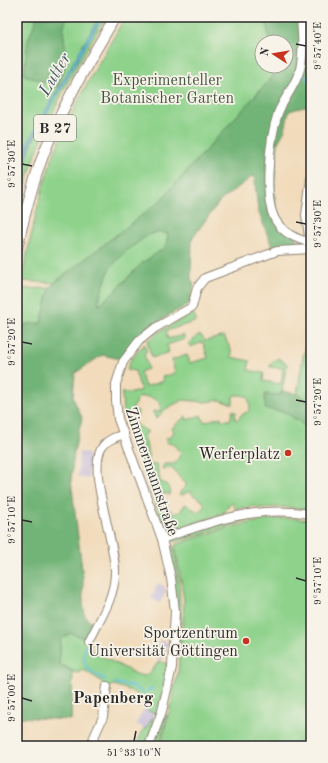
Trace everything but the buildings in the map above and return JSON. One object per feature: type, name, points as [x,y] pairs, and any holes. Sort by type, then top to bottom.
[{"type":"main road","name":"B 27","points":[[17,248],[36,178],[48,143],[77,83],[115,17]]},
{"type":"street","points":[[301,17],[302,52],[300,68],[279,112],[270,147],[270,198],[272,214],[280,227],[290,235],[310,245]]},
{"type":"street","points":[[310,245],[306,215],[311,178]]},
{"type":"street","name":"Zimmermannstraße","points":[[149,746],[167,693],[172,667],[176,624],[172,586],[162,538],[116,408],[116,384],[123,362],[139,341],[155,328],[192,307],[197,288],[205,278],[270,253],[310,245]]},
{"type":"street","points":[[89,642],[107,606],[115,575],[115,560],[98,477],[98,458],[100,450],[107,442],[124,434]]},
{"type":"street","points":[[162,538],[242,514],[272,511],[311,514]]},
{"type":"street","points":[[90,746],[103,717],[108,686]]},
{"type":"shaded area","points":[[79,452],[86,453],[89,456],[88,479],[78,477]]},
{"type":"shaded area","points":[[158,583],[167,590],[160,603],[151,598]]},
{"type":"shaded area","points":[[160,641],[169,643],[161,661],[152,655]]},
{"type":"shaded area","points":[[144,709],[156,714],[146,729],[136,724]]},
{"type":"green space","name":"Experimenteller Botanischer Garten","points":[[17,17],[106,17],[80,61],[50,119],[34,160],[17,216],[17,203],[24,166],[32,143],[43,120],[41,118],[30,142],[17,184]]},
{"type":"green space","points":[[37,17],[67,17],[63,29],[67,61],[58,87],[24,75],[28,40]]},
{"type":"green space","name":"Experimenteller Botanischer Garten","points":[[125,17],[278,17],[275,34],[254,34],[254,74],[273,74],[273,76],[158,203],[54,283],[21,281],[39,201],[48,170],[61,136],[96,67]]},
{"type":"green space","points":[[266,17],[311,17],[311,105],[289,111],[285,130],[278,142],[273,141],[272,124],[269,215],[304,245],[273,249],[258,210],[254,175],[220,201],[192,238],[191,279],[194,285],[189,304],[160,320],[142,333],[127,349],[121,359],[102,355],[75,373],[73,398],[82,418],[74,451],[71,480],[83,578],[83,604],[85,616],[89,621],[94,623],[84,638],[71,633],[61,639],[59,664],[73,671],[71,720],[17,717],[17,325],[41,323],[50,288],[54,283],[158,203],[273,76],[273,74],[294,74],[294,34],[268,34]],"holes":[[[159,232],[168,234],[166,247],[142,263],[112,294],[99,305],[98,301],[110,268],[126,251],[148,235]]]},
{"type":"green space","points":[[273,141],[278,142],[275,171],[275,203],[277,212],[284,222],[305,238],[288,231],[280,222],[275,212],[271,189]]},
{"type":"green space","points":[[159,232],[168,234],[166,247],[142,263],[112,294],[98,305],[98,301],[110,268],[126,251],[148,235]]},
{"type":"green space","points":[[50,288],[41,323],[17,325],[18,289]]},
{"type":"green space","points":[[193,313],[197,321],[166,331],[168,339],[183,335],[185,339],[167,345],[169,352],[152,358],[147,341],[162,330]]},
{"type":"green space","points":[[311,329],[311,403],[297,394],[303,357]]},
{"type":"green space","points":[[201,335],[205,341],[224,336],[232,352],[231,357],[250,361],[248,370],[264,373],[263,381],[281,384],[283,368],[270,367],[271,363],[278,358],[287,364],[280,395],[285,412],[311,430],[311,510],[282,507],[258,508],[256,506],[236,509],[231,502],[224,513],[172,531],[164,528],[126,421],[131,421],[148,432],[144,434],[150,464],[157,465],[160,481],[167,485],[171,491],[169,495],[165,493],[161,497],[165,500],[168,509],[171,510],[172,514],[180,512],[185,504],[198,512],[205,505],[203,502],[190,491],[182,495],[179,494],[187,484],[182,481],[173,468],[162,469],[164,464],[175,464],[181,453],[176,448],[177,446],[166,442],[167,437],[170,438],[174,431],[172,428],[186,416],[187,420],[201,415],[204,422],[221,417],[221,420],[230,420],[233,410],[236,412],[235,419],[238,420],[241,415],[249,411],[250,406],[248,397],[240,395],[233,396],[233,404],[219,400],[205,402],[183,400],[167,408],[156,419],[153,411],[160,412],[160,404],[155,399],[147,397],[139,397],[134,405],[133,410],[138,411],[137,416],[123,416],[122,393],[132,393],[141,390],[135,371],[127,370],[130,361],[144,344],[147,351],[144,353],[148,369],[140,372],[145,387],[163,381],[162,377],[175,373],[172,360],[187,355],[190,363],[208,358],[203,342],[190,347],[189,344],[197,336]]},
{"type":"green space","points":[[282,391],[297,394],[311,403],[311,430],[285,412],[265,409],[265,394],[280,395]]},
{"type":"green space","points":[[276,514],[276,516],[248,520],[175,542],[173,538],[233,520]]},
{"type":"green space","name":"Sportzentrum Universität Göttingen","points":[[288,518],[311,520],[311,746],[161,746],[178,672],[183,621],[184,600],[175,545],[217,531],[245,524]]},
{"type":"green space","points":[[171,545],[174,548],[180,602],[180,630],[177,657],[178,609],[168,547]]},
{"type":"green space","points":[[71,633],[92,642],[90,647],[92,651],[136,674],[143,676],[150,673],[159,661],[168,664],[160,707],[156,714],[147,710],[146,704],[140,696],[135,693],[114,685],[110,687],[104,686],[101,681],[84,670],[77,673],[59,664],[61,638]]},
{"type":"green space","points":[[165,714],[167,715],[159,746],[153,746]]},
{"type":"green space","points":[[153,717],[153,727],[144,746],[136,746],[144,728],[146,729]]},
{"type":"water","points":[[99,17],[102,17],[31,142],[17,195],[20,171],[29,140]]},
{"type":"waterway","points":[[307,17],[309,57]]},
{"type":"waterway","points":[[304,76],[311,82]]},
{"type":"waterway","points":[[84,652],[86,645]]},
{"type":"waterway","points":[[84,656],[85,664]]},
{"type":"waterway","points":[[86,666],[92,672],[106,680]]},
{"type":"waterway","points":[[115,683],[132,686],[144,693]]},
{"type":"waterway","points":[[148,691],[152,689]]},
{"type":"place","name":"Werferplatz","points":[[288,453]]},
{"type":"place","name":"Sportzentrum Universität Göttingen","points":[[246,641]]},
{"type":"district","name":"Papenberg","points":[[113,697]]},
{"type":"water label","name":"Lutter","points":[[54,74]]}]
